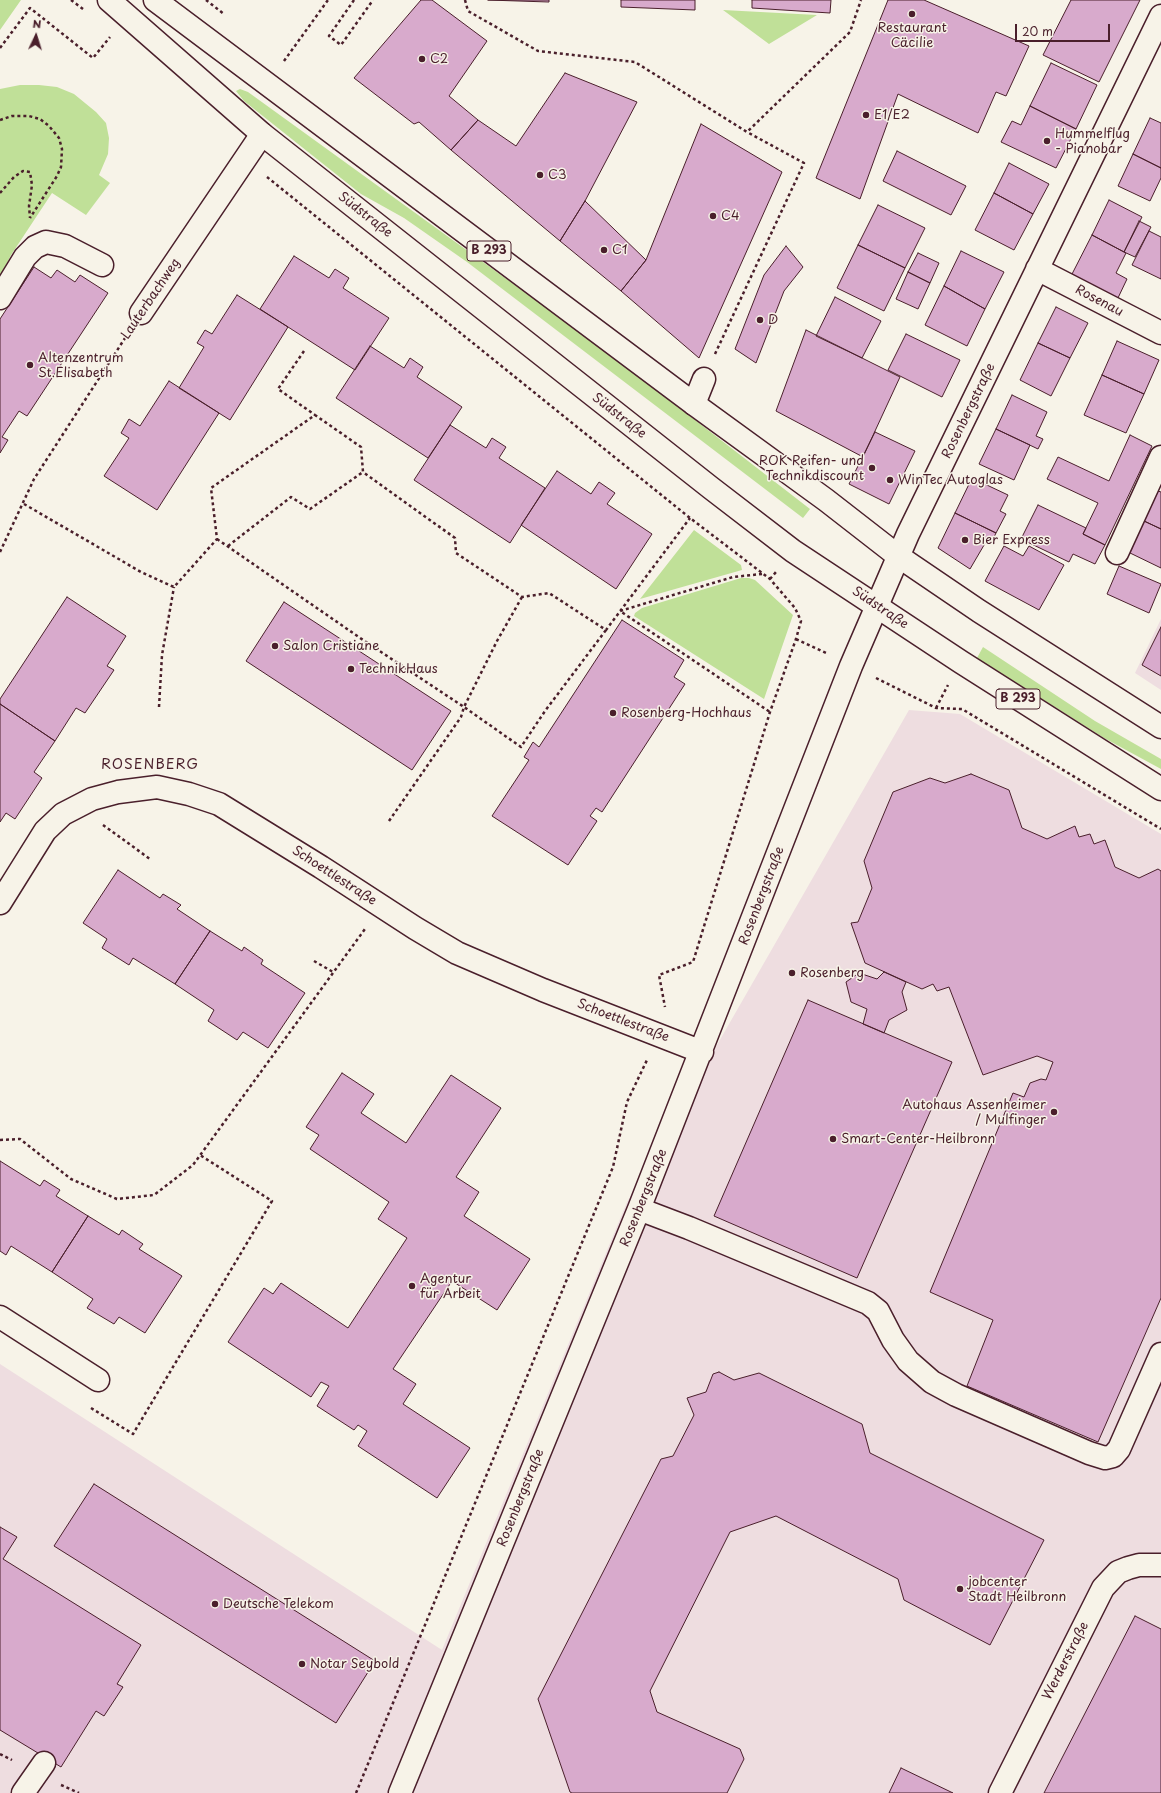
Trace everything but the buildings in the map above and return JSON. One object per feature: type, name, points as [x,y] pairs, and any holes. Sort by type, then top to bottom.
[{"type":"street","name":"Südstraße","points":[[110,0],[262,134],[723,498],[793,551],[961,662],[1161,789]]},
{"type":"street","name":"B 293","points":[[155,0],[694,404],[826,500],[898,556],[979,611],[1161,727]]},
{"type":"street","name":"Rosenbergstraße","points":[[400,1793],[640,1209],[851,666],[898,556],[1161,16]]},
{"type":"street","name":"Lauterbachweg","points":[[141,313],[262,134]]},
{"type":"street","points":[[0,298],[25,257],[35,246],[46,242],[65,246],[102,266]]},
{"type":"street","name":"Rosenau","points":[[1037,269],[1161,333]]},
{"type":"street","points":[[694,404],[704,379]]},
{"type":"street","points":[[1117,553],[1161,457]]},
{"type":"street","name":"Schoettlestraße","points":[[0,903],[45,831],[63,814],[77,805],[107,795],[157,787],[219,804],[457,953],[491,969],[702,1052]]},
{"type":"street","points":[[640,1209],[868,1303],[878,1311],[893,1340],[908,1361],[932,1382],[956,1395],[1088,1453],[1106,1458],[1113,1456],[1119,1449],[1161,1354]]},
{"type":"street","points":[[0,1317],[98,1380]]},
{"type":"street","name":"Werderstraße","points":[[1000,1793],[1103,1588],[1118,1572],[1128,1568],[1139,1565],[1161,1565]]},
{"type":"street","points":[[23,1793],[44,1763]]},
{"type":"path","points":[[282,62],[328,0]]},
{"type":"path","points":[[354,0],[329,36],[341,44],[373,0]]},
{"type":"path","points":[[464,0],[468,11],[538,51],[635,62],[747,132],[804,163],[704,379]]},
{"type":"path","points":[[747,132],[850,32],[861,0]]},
{"type":"path","points":[[0,48],[30,8],[93,58]]},
{"type":"path","points":[[0,120],[18,116],[29,116],[40,119],[49,126],[59,138],[62,157],[61,167],[57,176],[30,219],[29,206],[32,185],[30,172],[23,171],[14,176],[0,193]]},
{"type":"path","points":[[244,159],[690,518],[770,579],[795,608],[801,622],[770,712],[693,962],[659,975],[666,1015],[627,1102],[613,1167],[356,1793]]},
{"type":"path","name":"Lauterbachweg","points":[[0,552],[24,504],[34,479],[141,313]]},
{"type":"path","points":[[304,351],[278,389],[360,447],[363,472],[456,538],[456,553],[522,597],[549,593],[606,630]]},
{"type":"path","points":[[315,415],[211,488],[217,538],[366,642],[521,747],[545,711],[690,518]]},
{"type":"path","points":[[228,546],[291,497],[310,509],[363,472]]},
{"type":"path","points":[[24,504],[140,572],[174,587]]},
{"type":"path","points":[[159,707],[162,655],[174,587],[217,538]]},
{"type":"path","points":[[620,611],[733,577],[763,574]]},
{"type":"path","points":[[389,821],[461,717],[464,707],[497,641],[522,597]]},
{"type":"path","points":[[620,611],[770,712]]},
{"type":"path","points":[[796,639],[936,708],[962,709],[1161,829]]},
{"type":"path","points":[[77,805],[150,859]]},
{"type":"path","points":[[0,1140],[20,1139],[72,1179],[117,1199],[154,1195],[193,1165],[381,906]]},
{"type":"path","points":[[314,961],[333,972]]},
{"type":"path","points":[[86,1405],[132,1434],[272,1201],[200,1155]]},
{"type":"shaded area","points":[[1161,619],[1161,690],[1135,673]]},
{"type":"shaded area","points":[[909,710],[960,714],[1161,834],[1161,1793],[0,1793],[0,1364],[442,1650],[627,1202]]},
{"type":"green space","points":[[0,0],[21,0],[0,30]]},
{"type":"green space","points":[[723,10],[817,15],[769,44]]},
{"type":"green space","points":[[20,85],[57,87],[74,94],[96,112],[106,123],[109,138],[108,154],[99,175],[110,183],[86,215],[52,193],[11,255],[0,277],[0,89]]},
{"type":"green space","points":[[240,89],[248,92],[602,348],[810,509],[803,518],[467,262],[404,218],[361,194],[244,101],[236,91]]},
{"type":"green space","points":[[694,530],[741,565],[742,570],[640,599]]},
{"type":"green space","points":[[741,578],[755,580],[793,615],[764,699],[634,616],[635,613],[642,608]]},
{"type":"green space","points":[[983,647],[1095,721],[1161,759],[1161,769],[1104,738],[977,658]]},
{"type":"place","name":"Restaurant Cäcilie","points":[[912,14]]},
{"type":"place","name":"C2","points":[[422,59]]},
{"type":"place","name":"E1/E2","points":[[866,115]]},
{"type":"place","name":"Hummelflug - Pianobar","points":[[1047,141]]},
{"type":"place","name":"C3","points":[[540,175]]},
{"type":"place","name":"C4","points":[[713,216]]},
{"type":"place","name":"C1","points":[[604,250]]},
{"type":"place","name":"D","points":[[760,320]]},
{"type":"place","name":"Altenzentrum St.Elisabeth","points":[[30,365]]},
{"type":"place","name":"ROK Reifen- und Technikdiscount","points":[[872,468]]},
{"type":"place","name":"WinTec Autoglas","points":[[890,480]]},
{"type":"place","name":"Bier Express","points":[[965,540]]},
{"type":"place","name":"Salon Cristiane","points":[[275,646]]},
{"type":"place","name":"TechnikHaus","points":[[351,669]]},
{"type":"place","name":"Rosenberg-Hochhaus","points":[[613,713]]},
{"type":"place","name":"Rosenberg","points":[[792,973]]},
{"type":"place","name":"Autohaus Assenheimer / Mulfinger","points":[[1054,1112]]},
{"type":"place","name":"Smart-Center-Heilbronn","points":[[833,1139]]},
{"type":"place","name":"Agentur für Arbeit","points":[[412,1286]]},
{"type":"place","name":"jobcenter Stadt Heilbronn","points":[[960,1589]]},
{"type":"place","name":"Deutsche Telekom","points":[[215,1604]]},
{"type":"place","name":"Notar Seybold","points":[[302,1664]]},
{"type":"district","name":"ROSENBERG","points":[[150,765]]}]
